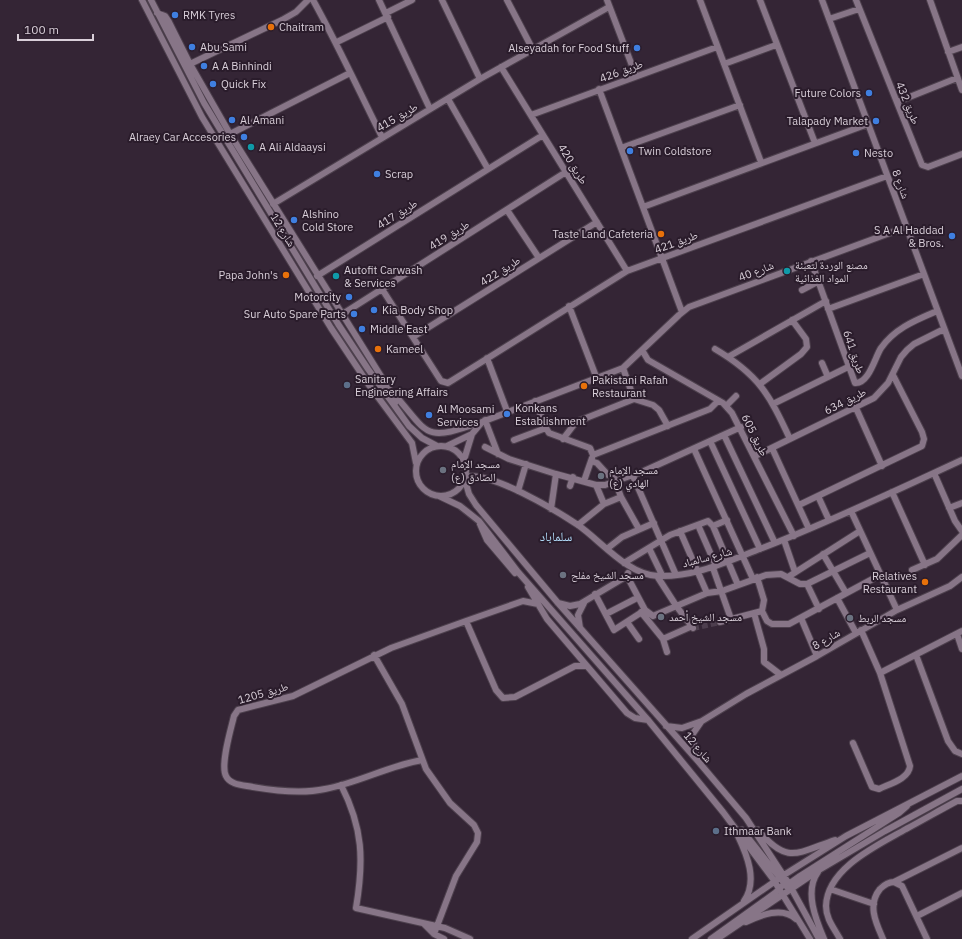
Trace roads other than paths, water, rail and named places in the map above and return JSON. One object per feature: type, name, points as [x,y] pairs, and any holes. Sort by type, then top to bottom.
[{"type":"street","name":"شارع 12","points":[[142,0],[202,117],[331,328],[412,443],[416,464]]},
{"type":"street","name":"شارع 12","points":[[151,0],[204,103],[338,324],[397,410],[415,432],[437,446]]},
{"type":"street","points":[[190,64],[282,20],[296,12],[308,0]]},
{"type":"street","points":[[313,0],[337,42],[350,73],[382,137]]},
{"type":"street","points":[[379,0],[430,109]]},
{"type":"street","points":[[337,42],[412,0]]},
{"type":"street","points":[[442,0],[480,79]]},
{"type":"street","points":[[507,0],[533,50]]},
{"type":"street","points":[[607,0],[636,76]]},
{"type":"street","points":[[700,0],[761,162]]},
{"type":"street","points":[[760,0],[776,45],[815,143]]},
{"type":"street","name":"شارع 8","points":[[822,0],[962,376]]},
{"type":"street","name":"طريق 432","points":[[856,0],[922,165],[928,167],[962,154]]},
{"type":"street","points":[[930,0],[962,90]]},
{"type":"street","name":"طريق 415","points":[[274,204],[382,137],[480,79],[609,7]]},
{"type":"street","points":[[829,19],[859,9]]},
{"type":"street","points":[[158,13],[165,16],[170,22],[190,64],[230,134],[341,315],[389,389],[421,427],[428,431],[444,434],[484,421],[507,411],[624,368],[634,399]]},
{"type":"street","points":[[724,64],[776,45]]},
{"type":"street","name":"طريق 426","points":[[531,115],[717,47]]},
{"type":"street","points":[[948,52],[962,47]]},
{"type":"street","name":"طريق 420","points":[[501,67],[627,271]]},
{"type":"street","points":[[230,134],[350,73]]},
{"type":"street","points":[[897,102],[957,78]]},
{"type":"street","points":[[599,89],[682,312]]},
{"type":"street","points":[[448,99],[488,169]]},
{"type":"street","points":[[621,148],[740,105]]},
{"type":"street","points":[[643,207],[761,162],[868,124]]},
{"type":"street","name":"طريق 417","points":[[317,276],[543,134]]},
{"type":"street","name":"طريق 419","points":[[341,315],[566,172]]},
{"type":"street","name":"طريق 421","points":[[413,337],[441,381],[448,383],[627,271],[887,176]]},
{"type":"street","points":[[507,210],[539,258]]},
{"type":"street","name":"طريق 422","points":[[413,337],[597,222]]},
{"type":"street","name":"شارع 40","points":[[624,368],[682,312],[690,307],[906,227]]},
{"type":"street","name":"طريق 641","points":[[811,261],[848,367],[854,382],[857,384],[869,373],[883,346],[892,335],[910,322],[937,310]]},
{"type":"street","points":[[828,309],[924,274]]},
{"type":"street","points":[[802,290],[818,281]]},
{"type":"street","points":[[382,289],[413,337]]},
{"type":"street","points":[[728,357],[826,301]]},
{"type":"street","points":[[569,306],[596,378]]},
{"type":"street","points":[[760,384],[801,354],[807,347],[806,339],[792,320]]},
{"type":"street","name":"طريق 634","points":[[755,456],[856,408],[878,395],[893,375],[901,357],[907,350],[914,344],[944,329]]},
{"type":"street","points":[[715,349],[745,369],[760,384],[773,404],[790,439]]},
{"type":"street","name":"طريق 605","points":[[642,350],[648,360]]},
{"type":"street","points":[[487,358],[507,411]]},
{"type":"street","name":"طريق 605","points":[[633,359],[648,360],[726,406],[741,427],[794,536]]},
{"type":"street","points":[[822,364],[828,377]]},
{"type":"street","points":[[773,404],[848,367]]},
{"type":"street","points":[[799,505],[919,449],[924,443],[922,432],[893,375]]},
{"type":"street","points":[[389,389],[397,410]]},
{"type":"street","points":[[726,406],[736,396]]},
{"type":"street","points":[[703,411],[708,407],[711,397]]},
{"type":"street","points":[[563,438],[576,422],[634,399],[653,405],[659,410],[668,426]]},
{"type":"street","points":[[535,401],[549,432],[590,448],[592,458],[584,481]]},
{"type":"street","points":[[592,458],[711,408],[718,401]]},
{"type":"street","points":[[856,408],[882,466]]},
{"type":"street","points":[[472,434],[464,460],[465,478],[454,492],[439,496],[429,493],[418,483],[416,476],[416,464],[424,452],[437,446],[447,446],[472,434],[484,421]]},
{"type":"street","points":[[484,421],[498,454]]},
{"type":"street","points":[[485,447],[498,454],[556,474],[573,477],[596,485],[605,485],[633,476],[741,427]]},
{"type":"street","points":[[514,440],[546,428]]},
{"type":"street","points":[[724,435],[775,543]]},
{"type":"street","points":[[710,441],[760,549]]},
{"type":"street","points":[[447,446],[460,454],[464,460]]},
{"type":"street","points":[[772,448],[809,529]]},
{"type":"street","points":[[694,449],[743,557],[755,578],[764,600],[762,611],[767,621],[777,625],[789,624],[880,575]]},
{"type":"street","points":[[592,458],[608,475],[613,475],[621,497],[639,529]]},
{"type":"street","name":"شارع سالمباد","points":[[465,478],[474,475],[482,476],[518,491],[578,525],[608,548],[630,568],[660,576],[698,572],[728,563],[794,536],[962,460]]},
{"type":"street","points":[[518,491],[526,464]]},
{"type":"street","points":[[934,473],[949,508],[962,531]]},
{"type":"street","points":[[551,509],[556,474]]},
{"type":"street","points":[[633,476],[662,539],[676,575]]},
{"type":"street","points":[[570,486],[573,477]]},
{"type":"street","name":"شارع 12","points":[[465,478],[469,494],[476,505],[558,603],[697,760],[746,818],[819,939]]},
{"type":"street","points":[[596,485],[604,504]]},
{"type":"street","points":[[892,492],[925,565]]},
{"type":"street","name":"شارع 12","points":[[439,496],[460,506],[479,521],[518,572],[648,720],[730,822],[784,882]]},
{"type":"street","points":[[818,496],[829,520]]},
{"type":"street","points":[[578,525],[604,504],[621,497]]},
{"type":"street","points":[[949,508],[962,503]]},
{"type":"street","points":[[851,510],[897,610]]},
{"type":"street","points":[[624,563],[662,539],[698,525],[712,524],[727,520]]},
{"type":"street","points":[[479,521],[486,540],[531,591],[547,619],[586,666],[627,713],[635,718],[648,720]]},
{"type":"street","points":[[608,548],[622,537],[654,523]]},
{"type":"street","points":[[712,524],[738,585]]},
{"type":"street","points":[[698,525],[715,567],[731,619]]},
{"type":"street","points":[[788,577],[860,531]]},
{"type":"street","points":[[680,532],[707,594]]},
{"type":"street","points":[[912,570],[925,565],[944,554],[962,535]]},
{"type":"street","points":[[784,540],[795,572]]},
{"type":"street","points":[[649,548],[660,576],[676,607],[692,628],[663,639]]},
{"type":"street","points":[[643,611],[653,616],[707,594],[722,591],[755,578],[774,574],[788,577],[800,584],[807,584],[834,572],[870,552]]},
{"type":"street","points":[[823,554],[846,592]]},
{"type":"street","points":[[558,603],[570,606],[585,601],[594,594],[627,576],[630,568]]},
{"type":"street","points":[[627,576],[643,611],[663,639],[667,652]]},
{"type":"street","name":"شارع 8","points":[[666,726],[682,728],[702,721],[746,694],[817,656],[897,610],[950,586],[962,577]]},
{"type":"street","points":[[807,584],[819,609]]},
{"type":"street","points":[[523,602],[531,591]]},
{"type":"street","points":[[594,594],[614,630],[643,611]]},
{"type":"street","points":[[606,614],[637,598]]},
{"type":"street","points":[[837,598],[859,632],[880,673],[910,766],[910,771],[906,776],[875,789],[872,787],[853,743]]},
{"type":"street","points":[[580,628],[578,614],[585,601]]},
{"type":"street","name":"طريق 1205","points":[[422,760],[403,764],[341,785],[313,791],[265,789],[231,782],[225,776],[224,767],[235,712],[242,708],[278,701],[308,689],[374,655],[466,621],[523,602],[538,604]]},
{"type":"street","points":[[720,622],[762,611]]},
{"type":"street","points":[[754,613],[764,649],[764,662],[781,675]]},
{"type":"street","points":[[802,618],[817,656]]},
{"type":"street","points":[[466,621],[496,690],[503,698],[515,697],[572,667],[580,665],[586,666]]},
{"type":"street","points":[[627,622],[639,640]]},
{"type":"street","points":[[880,673],[959,633],[962,649]]},
{"type":"street","points":[[572,667],[576,660],[576,654]]},
{"type":"street","points":[[374,655],[402,704],[422,760],[447,799],[474,825],[478,833],[477,842],[456,876],[434,934]]},
{"type":"street","points":[[916,655],[948,742],[952,748],[962,754]]},
{"type":"street","name":"شارع 8","points":[[697,760],[692,735],[702,721]]},
{"type":"street","points":[[746,818],[769,844],[784,852],[802,852],[846,836],[962,776]]},
{"type":"street","points":[[341,785],[351,805],[361,845],[362,866],[356,908],[437,926],[470,939]]},
{"type":"street","points":[[784,882],[819,870],[885,830],[962,789]]},
{"type":"street","points":[[708,794],[716,799],[784,882]]},
{"type":"street","points":[[692,939],[743,902],[784,882],[899,813],[914,800]]},
{"type":"street","points":[[840,939],[829,921],[827,913],[827,897],[830,889],[844,870],[861,855],[957,801],[962,801]]},
{"type":"street","points":[[730,822],[740,842],[750,869],[750,884],[743,902]]},
{"type":"street","points":[[717,939],[781,892],[784,882],[846,836]]},
{"type":"street","points":[[883,939],[874,918],[874,904],[880,890],[887,883],[894,882],[962,848]]},
{"type":"street","points":[[819,870],[813,880],[811,893],[824,939]]},
{"type":"street","points":[[711,939],[781,892],[784,882]]},
{"type":"street","points":[[894,882],[902,886],[927,939]]},
{"type":"street","points":[[830,889],[874,904]]},
{"type":"street","points":[[781,892],[810,939]]},
{"type":"street","points":[[917,916],[962,893]]},
{"type":"street","points":[[727,932],[752,919],[777,912],[790,914],[800,924]]},
{"type":"street","points":[[424,924],[434,934],[444,939]]},
{"type":"tunnel","points":[[693,628],[720,622]]},
{"type":"place","name":"RMK Tyres","points":[[175,15]]},
{"type":"place","name":"Chaitram","points":[[271,27]]},
{"type":"place","name":"Abu Sami","points":[[192,47]]},
{"type":"place","name":"Alseyadah for Food Stuff","points":[[637,48]]},
{"type":"place","name":"A A Binhindi","points":[[204,66]]},
{"type":"place","name":"Quick Fix","points":[[213,84]]},
{"type":"place","name":"Future Colors","points":[[869,93]]},
{"type":"place","name":"Al Amani","points":[[232,120]]},
{"type":"place","name":"Talapady Market","points":[[876,121]]},
{"type":"place","name":"Alraey Car Accesories","points":[[244,137]]},
{"type":"place","name":"A Ali Aldaaysi","points":[[251,147]]},
{"type":"place","name":"Twin Coldstore","points":[[630,151]]},
{"type":"place","name":"Nesto","points":[[856,153]]},
{"type":"place","name":"Scrap","points":[[377,174]]},
{"type":"place","name":"Alshino Cold Store","points":[[294,220]]},
{"type":"place","name":"Taste Land Cafeteria","points":[[661,234]]},
{"type":"place","name":"S A Al Haddad & Bros.","points":[[952,236]]},
{"type":"place","name":"مصنع الوردة لتعبئة المواد الغذائية","points":[[787,271]]},
{"type":"place","name":"Papa John's","points":[[286,275]]},
{"type":"place","name":"Autofit Carwash & Services","points":[[336,276]]},
{"type":"place","name":"Motorcity","points":[[349,297]]},
{"type":"place","name":"Kia Body Shop","points":[[374,310]]},
{"type":"place","name":"Sur Auto Spare Parts","points":[[354,314]]},
{"type":"place","name":"Middle East","points":[[362,329]]},
{"type":"place","name":"Kameel","points":[[378,349]]},
{"type":"place","name":"Sanitary Engineering Affairs","points":[[347,385]]},
{"type":"place","name":"Pakistani Rafah Restaurant","points":[[584,386]]},
{"type":"place","name":"Konkans Establishment","points":[[507,414]]},
{"type":"place","name":"Al Moosami Services","points":[[429,415]]},
{"type":"place","name":"مسجد الإمام الصادق (ع)","points":[[443,470]]},
{"type":"place","name":"مسجد الإمام الهادي (ع)","points":[[601,476]]},
{"type":"place","name":"مسجد الشيخ مفلح","points":[[563,575]]},
{"type":"place","name":"Relatives Restaurant","points":[[925,582]]},
{"type":"place","name":"مسجد الشيخ أحمد","points":[[661,617]]},
{"type":"place","name":"مسجد الربط","points":[[850,618]]},
{"type":"place","name":"Ithmaar Bank","points":[[716,831]]},
{"type":"district","name":"سلماباد","points":[[556,536]]}]
